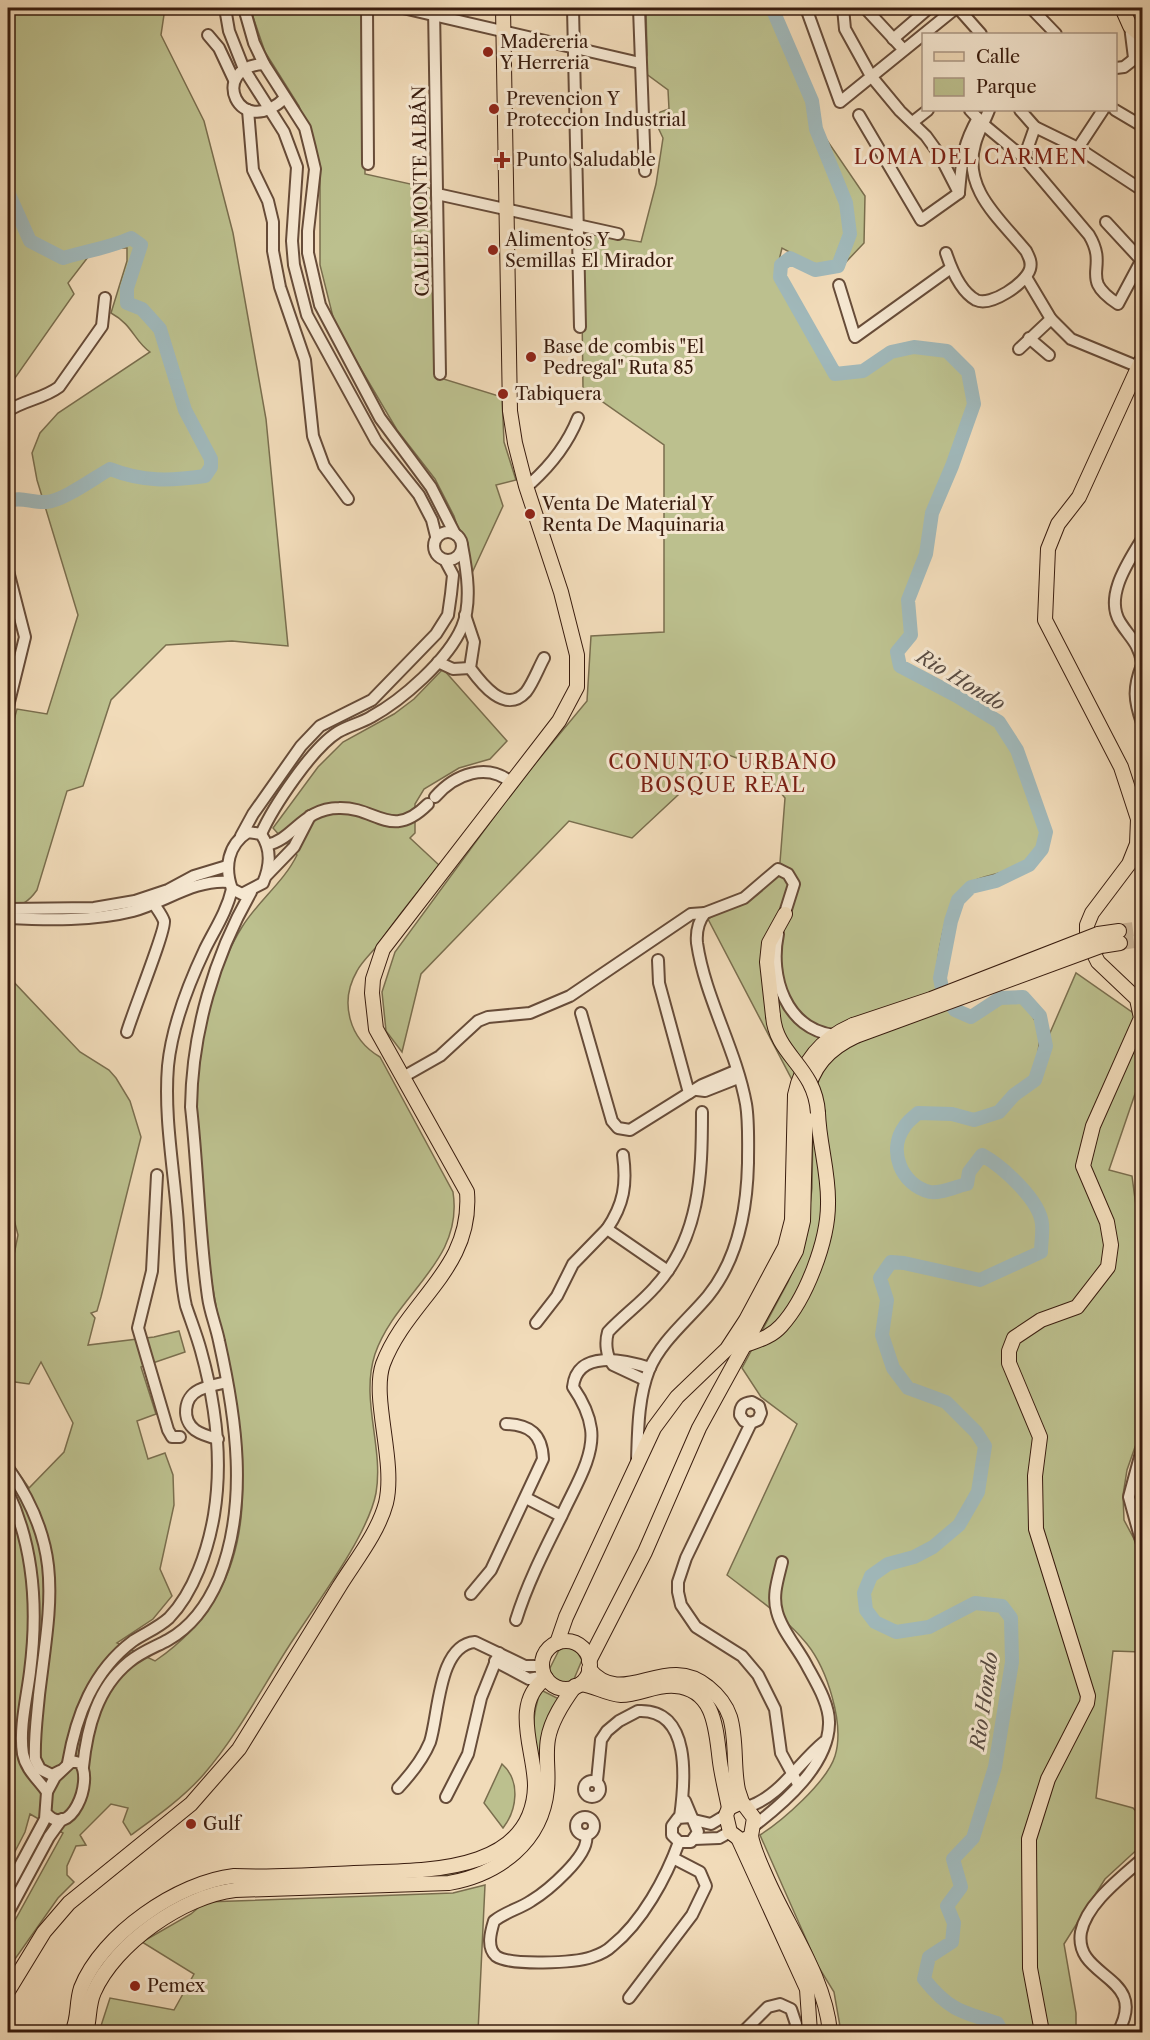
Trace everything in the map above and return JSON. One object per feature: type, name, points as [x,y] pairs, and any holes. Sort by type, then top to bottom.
[{"type":"main road","points":[[8,1991],[44,1932],[69,1903],[191,1804],[239,1749],[378,1524],[386,1504],[389,1473],[381,1389],[383,1365],[393,1344],[450,1265],[463,1237],[468,1206],[467,1192],[376,1029],[372,1012],[373,979],[380,958],[404,920],[512,783],[568,706],[577,687],[579,668],[561,592],[526,486],[512,429],[503,8]]},
{"type":"main road","points":[[1122,8],[1130,26],[1143,36]]},
{"type":"main road","points":[[1042,2032],[1030,1968],[1029,1839],[1048,1779],[1088,1704],[1088,1696],[1036,1529],[1035,1476],[1040,1437],[1009,1363],[1009,1351],[1014,1338],[1041,1320],[1077,1307],[1108,1267],[1111,1245],[1107,1222],[1083,1166],[1093,1125],[1141,1018],[1137,999],[1098,962],[1087,940],[1087,925],[1092,913],[1129,864],[1137,844],[1138,819],[1121,766],[1045,620],[1048,549],[1058,524],[1078,497],[1141,363]]},
{"type":"main road","points":[[745,1345],[766,1338],[785,1321],[810,1276],[819,1253],[828,1205],[826,1167],[814,1089],[798,1061],[778,1039],[773,1016],[767,962],[769,944],[785,914]]},
{"type":"main road","points":[[557,1643],[566,1617],[654,1428],[677,1397],[727,1349],[746,1320],[785,1246],[792,1220],[794,1116],[799,1077],[814,1051],[834,1035],[855,1031],[942,995],[1099,940],[1120,937]]},
{"type":"main road","points":[[87,2032],[93,1994],[120,1951],[151,1928],[206,1896],[234,1890],[449,1882],[474,1877],[501,1864],[522,1846],[537,1825],[547,1788],[548,1738],[555,1718],[589,1665],[645,1552],[699,1428],[782,1280],[801,1237],[806,1097],[810,1077],[831,1051],[855,1031]]},
{"type":"main road","points":[[72,2032],[76,2025],[81,1988],[111,1941],[144,1915],[201,1883],[234,1876],[448,1868],[470,1863],[494,1852],[520,1828],[530,1807],[535,1785],[527,1718],[534,1690],[544,1674],[545,1653],[557,1643],[567,1641],[577,1644],[585,1651],[589,1665],[598,1678],[617,1685],[673,1674],[698,1679],[717,1695],[730,1716],[736,1777],[736,1808],[744,1833],[826,2002],[830,2032]]},
{"type":"main road","points":[[544,1674],[561,1688],[578,1685],[617,1695],[676,1686],[686,1688],[698,1695],[707,1705],[717,1728],[719,1758],[744,1833],[807,1989],[810,2032]]},
{"type":"street","points":[[8,1888],[46,1813],[46,1792],[64,1767],[84,1703],[115,1657],[169,1617],[195,1577],[213,1517],[218,1482],[218,1439],[210,1387],[184,1293],[168,1101],[168,1065],[180,1010],[196,969],[226,909],[230,885],[227,866],[231,849],[242,836],[253,813],[301,746],[320,726],[372,700],[436,634],[448,615],[452,594],[453,575],[445,560],[435,553],[436,536],[432,520],[419,495],[376,441],[307,315],[300,290],[292,241],[297,166],[284,132],[244,69],[229,31],[225,8]]},
{"type":"street","points":[[244,8],[254,43],[264,64],[305,128],[315,169],[308,231],[313,281],[320,305],[380,418],[431,487],[462,545],[467,583],[462,627],[438,662],[388,707],[338,732],[321,747],[268,818],[261,834]]},
{"type":"street","points":[[367,8],[368,164]]},
{"type":"street","points":[[403,8],[435,11],[640,63]]},
{"type":"street","points":[[573,8],[580,327]]},
{"type":"street","points":[[639,8],[645,171]]},
{"type":"street","points":[[806,8],[840,102],[903,48],[922,36]]},
{"type":"street","points":[[843,8],[844,30],[872,76],[900,111],[914,121],[939,154],[959,193]]},
{"type":"street","points":[[866,8],[903,48]]},
{"type":"street","points":[[893,39],[926,8]]},
{"type":"street","points":[[926,33],[956,8],[980,33]]},
{"type":"street","points":[[1031,8],[1055,33]]},
{"type":"street","name":"CALLE MONTE ALBÁN","points":[[435,11],[440,374]]},
{"type":"street","points":[[1117,68],[1124,67],[1138,56],[1130,26]]},
{"type":"street","points":[[208,35],[219,48],[234,80],[233,96],[248,110],[261,113],[270,110],[285,98]]},
{"type":"street","points":[[234,80],[244,69],[264,64]]},
{"type":"street","points":[[248,110],[253,170],[268,201],[273,222],[273,251],[280,287],[305,360],[313,436],[324,466],[348,499]]},
{"type":"street","points":[[914,121],[927,111]]},
{"type":"street","points":[[1021,111],[1035,127],[1078,148],[1143,190]]},
{"type":"street","points":[[1078,148],[1102,111]]},
{"type":"street","points":[[1117,111],[1143,126]]},
{"type":"street","points":[[859,115],[921,220],[959,193]]},
{"type":"street","points":[[959,193],[960,161],[966,139],[977,117]]},
{"type":"street","points":[[977,117],[1024,158],[1089,235],[1096,247],[1098,259],[1097,287],[1118,304],[1142,260],[1106,222]]},
{"type":"street","points":[[946,253],[951,268],[969,295],[981,302],[989,302],[1001,296],[1026,277],[1031,264],[1026,251],[978,192],[972,178],[977,117]]},
{"type":"street","points":[[1024,158],[1035,127]]},
{"type":"street","points":[[437,194],[577,227],[618,234]]},
{"type":"street","points":[[839,285],[855,337],[951,268]]},
{"type":"street","points":[[1026,277],[1051,319],[1071,339],[1141,363]]},
{"type":"street","points":[[8,411],[23,402],[50,394],[59,387],[102,326],[105,298]]},
{"type":"street","points":[[1019,349],[1051,319]]},
{"type":"street","points":[[1029,338],[1049,355]]},
{"type":"street","points":[[531,483],[553,460],[572,434],[578,418]]},
{"type":"street","points":[[436,536],[445,531],[455,534]]},
{"type":"street","points":[[1143,539],[1119,582],[1115,601],[1119,620],[1138,640],[1143,664],[1135,683],[1137,708],[1143,723]]},
{"type":"street","points":[[445,560],[458,557],[462,545]]},
{"type":"street","points":[[8,571],[11,596],[25,637],[8,706]]},
{"type":"street","points":[[465,615],[474,642],[470,668],[482,685],[495,696],[508,700],[525,693],[544,658]]},
{"type":"street","points":[[438,662],[453,669],[470,668]]},
{"type":"street","points":[[267,845],[276,843],[310,816],[338,808],[394,822],[417,815],[451,782],[477,772],[495,772],[512,783]]},
{"type":"street","points":[[8,918],[117,914],[157,909],[199,883],[230,885],[242,894],[251,892],[263,883],[267,875],[294,847],[310,816]]},
{"type":"street","points":[[242,836],[248,832],[261,834]]},
{"type":"street","points":[[261,834],[270,856],[267,875]]},
{"type":"street","points":[[8,909],[94,908],[135,901],[168,890],[194,876],[227,866]]},
{"type":"street","points":[[403,1077],[440,1056],[467,1029],[488,1017],[530,1013],[548,1007],[591,983],[691,914],[705,913],[744,898],[778,869],[788,874],[794,884],[775,945],[780,984],[787,1006],[797,1020],[809,1029],[834,1035]]},
{"type":"street","points":[[46,1813],[53,1819],[62,1819],[68,1818],[78,1808],[85,1775],[83,1767],[89,1725],[102,1694],[117,1672],[147,1650],[188,1626],[202,1610],[220,1576],[233,1522],[237,1466],[227,1382],[208,1299],[191,1107],[191,1076],[204,1008],[214,974],[236,920],[251,892]]},
{"type":"street","points":[[127,1032],[149,964],[161,942],[164,922],[157,909]]},
{"type":"street","points":[[637,1463],[645,1380],[650,1368],[660,1349],[718,1281],[743,1217],[748,1167],[746,1104],[697,942],[698,926],[705,913]]},
{"type":"street","points":[[658,960],[659,983],[693,1092]]},
{"type":"street","points":[[581,1013],[612,1121],[618,1128],[630,1130],[713,1079],[737,1074]]},
{"type":"street","points":[[645,1380],[616,1369],[610,1361],[606,1345],[608,1332],[669,1271],[690,1228],[700,1191],[702,1112]]},
{"type":"street","points":[[536,1323],[557,1296],[573,1264],[607,1229],[623,1199],[626,1178],[623,1155]]},
{"type":"street","points":[[157,1175],[152,1271],[138,1328],[172,1437],[186,1433],[218,1439]]},
{"type":"street","points":[[607,1229],[669,1271]]},
{"type":"street","points":[[516,1620],[523,1597],[584,1468],[592,1431],[588,1413],[573,1387],[578,1370],[587,1363],[625,1360],[650,1368]]},
{"type":"street","points":[[186,1433],[188,1402],[199,1390],[227,1382]]},
{"type":"street","points":[[751,1423],[686,1558],[678,1592],[681,1605],[696,1627],[742,1656],[758,1674],[775,1709],[782,1753],[798,1784]]},
{"type":"street","points":[[471,1594],[491,1570],[543,1459],[542,1447],[534,1430],[522,1425],[506,1424]]},
{"type":"street","points":[[1143,1449],[1129,1497],[1143,1544]]},
{"type":"street","points":[[8,1468],[35,1514],[47,1550],[51,1591],[35,1759],[46,1774],[52,1775],[77,1761],[83,1767]]},
{"type":"street","points":[[8,1492],[28,1555],[35,1591],[23,1753],[31,1774],[46,1792]]},
{"type":"street","points":[[1129,1497],[1143,1494]]},
{"type":"street","points":[[526,1498],[561,1516]]},
{"type":"street","points":[[28,1555],[47,1550]]},
{"type":"street","points":[[782,1562],[775,1589],[776,1611],[822,1694],[829,1722],[827,1740],[816,1763],[776,1810],[744,1833],[719,1838],[694,1839],[687,1843],[679,1842],[671,1831],[674,1821],[688,1818],[711,1824],[736,1808],[768,1798],[827,1740]]},
{"type":"street","points":[[398,1788],[414,1770],[429,1743],[440,1690],[454,1653],[466,1643],[475,1642],[497,1657],[544,1674]]},
{"type":"street","points":[[446,1797],[468,1754],[481,1698],[497,1657]]},
{"type":"street","points":[[597,1782],[598,1749],[607,1731],[630,1714],[647,1710],[667,1718],[676,1732],[682,1760],[683,1793],[688,1818],[698,1828],[694,1839]]},
{"type":"street","points":[[8,1913],[49,1837],[62,1819]]},
{"type":"street","points":[[586,1835],[583,1851],[560,1878],[532,1900],[494,1921],[490,1940],[495,1955],[506,1960],[521,1962],[578,1960],[593,1957],[611,1947],[629,1930],[673,1858],[679,1842]]},
{"type":"street","points":[[629,1998],[693,1915],[706,1886],[700,1872],[673,1858]]},
{"type":"street","points":[[1118,2032],[1131,2013],[1132,2000],[1126,1989],[1090,1959],[1083,1947],[1081,1932],[1095,1907],[1143,1859]]},
{"type":"street","points":[[742,2032],[768,2007],[780,2004],[791,2009],[796,2024],[794,2032]]},
{"type":"green space","points":[[8,8],[165,8],[161,35],[204,121],[233,233],[266,419],[288,646],[232,641],[166,645],[111,700],[83,786],[67,791],[37,890],[20,905],[8,903],[9,738],[17,709],[47,714],[78,615],[37,480],[32,453],[40,433],[58,413],[150,352],[124,323],[111,313],[127,261],[127,248],[95,248],[68,283],[74,294],[8,388]]},
{"type":"green space","points":[[250,8],[364,8],[365,174],[433,189],[437,377],[502,397],[504,442],[516,480],[496,485],[503,506],[472,573],[454,516],[435,479],[397,430],[335,325],[320,265],[320,166],[299,106],[265,52]]},
{"type":"green space","points":[[646,8],[771,8],[773,20],[822,133],[865,196],[864,243],[845,263],[816,266],[782,248],[775,277],[833,378],[865,375],[893,356],[914,351],[945,355],[964,373],[969,403],[948,464],[928,512],[921,553],[904,599],[907,633],[892,651],[896,669],[985,716],[1001,732],[1023,777],[1041,824],[1042,833],[1037,848],[1028,860],[1013,869],[971,882],[953,900],[938,960],[937,984],[940,999],[952,1011],[972,1022],[1002,1002],[1021,1001],[1033,1017],[1039,1031],[1036,1065],[1076,973],[1142,1019],[1142,1058],[1136,1091],[1109,1170],[1132,1176],[1142,1252],[1142,1427],[1127,1470],[1123,1495],[1124,1520],[1142,1554],[1142,1652],[1113,1651],[1096,1798],[1133,1808],[1142,1818],[1142,1845],[1105,1879],[1064,1944],[1076,2013],[1076,2032],[841,2032],[834,1992],[818,1966],[760,1835],[791,1811],[823,1777],[835,1756],[838,1729],[827,1682],[807,1644],[769,1607],[727,1575],[797,1424],[761,1397],[742,1368],[788,1282],[806,1239],[812,1188],[813,1120],[708,919],[779,875],[785,798],[759,766],[723,753],[632,838],[569,821],[421,974],[402,1052],[386,1031],[382,992],[395,952],[519,783],[587,701],[591,636],[664,632],[664,445],[583,388],[581,232],[641,242],[656,184],[663,138],[655,121],[660,112],[669,109],[668,90],[641,70],[647,55]]},
{"type":"green space","points":[[443,669],[507,741],[490,759],[459,768],[424,789],[415,804],[415,833],[410,838],[439,865],[359,967],[349,995],[348,1007],[354,1030],[369,1049],[380,1057],[453,1192],[454,1217],[439,1258],[385,1332],[375,1354],[370,1389],[378,1476],[371,1510],[363,1530],[339,1571],[216,1759],[187,1791],[131,1835],[123,1822],[128,1808],[111,1804],[80,1835],[86,1845],[76,1846],[67,1866],[67,1875],[74,1882],[58,1898],[8,1969],[8,1933],[63,1833],[30,1814],[25,1832],[8,1865],[8,1458],[29,1488],[64,1452],[73,1423],[41,1362],[29,1384],[15,1382],[8,1377],[8,1257],[14,1255],[18,1235],[8,1196],[8,976],[80,1052],[109,1070],[116,1078],[130,1101],[141,1137],[101,1297],[97,1311],[91,1313],[95,1318],[88,1345],[154,1337],[179,1331],[185,1352],[141,1367],[156,1414],[137,1421],[148,1459],[165,1453],[173,1475],[174,1505],[160,1569],[172,1596],[153,1619],[117,1643],[155,1661],[198,1623],[225,1580],[239,1533],[243,1484],[239,1432],[209,1265],[196,1115],[198,1060],[212,999],[225,960],[242,927],[292,865],[297,855],[273,828],[318,767],[343,742],[394,714],[414,699]]},
{"type":"green space","points":[[566,1647],[575,1648],[582,1660],[574,1679],[562,1685],[554,1682],[549,1670],[559,1650]]},
{"type":"green space","points":[[541,1690],[559,1699],[549,1721],[543,1744],[543,1785],[540,1806],[533,1822],[524,1836],[513,1849],[499,1859],[468,1873],[451,1877],[222,1886],[206,1891],[169,1912],[167,1910],[205,1888],[221,1883],[450,1874],[483,1864],[498,1856],[525,1833],[534,1819],[539,1803],[540,1785],[534,1727]]},
{"type":"green space","points":[[502,1764],[512,1779],[515,1796],[508,1821],[503,1828],[484,1803]]},
{"type":"green space","points":[[485,1885],[478,2032],[99,2032],[110,1998],[174,2010],[194,1974],[142,1942],[191,1914],[205,1902],[453,1893]]},
{"type":"waterway","name":"Rio Hondo","points":[[772,8],[812,101],[816,129],[846,203],[850,234],[838,266],[815,270],[790,258],[781,265],[780,277],[835,374],[863,371],[891,352],[914,347],[947,351],[968,372],[974,404],[932,513],[926,554],[908,600],[911,635],[897,652],[900,666],[957,696],[999,722],[1017,750],[1046,832],[1042,849],[1029,865],[996,881],[971,887],[958,900],[951,921],[940,978],[943,994],[955,1010],[971,1017],[1000,998],[1023,997],[1040,1016],[1046,1046],[1035,1080],[1014,1095],[999,1112],[974,1120],[952,1114],[918,1113],[905,1126],[897,1145],[897,1156],[905,1174],[911,1182],[930,1192],[967,1184],[969,1172],[982,1155],[990,1160],[1009,1175],[1035,1205],[1042,1224],[1041,1252],[980,1280],[891,1262],[880,1278],[887,1300],[882,1335],[893,1368],[908,1388],[946,1402],[976,1432],[985,1446],[978,1492],[959,1525],[933,1547],[914,1557],[888,1564],[871,1576],[864,1593],[866,1610],[875,1622],[896,1632],[929,1627],[975,1603],[1002,1606],[1011,1618],[1012,1662],[995,1767],[973,1838],[953,1859],[961,1887],[947,1906],[954,1923],[952,1942],[929,1957],[924,1979],[948,2003],[964,2012],[997,2023],[1002,2032]]},
{"type":"waterway","points":[[8,192],[30,241],[63,258],[131,238],[141,245],[127,288],[127,303],[142,309],[160,329],[185,410],[211,459],[211,467],[205,476],[157,479],[134,476],[110,469],[53,501],[17,499],[8,501]]},
{"type":"tunnel","points":[[1119,931],[1142,928]]},
{"type":"tunnel","points":[[1120,943],[1142,940]]},
{"type":"place","name":"Madereria Y Herreria","points":[[488,52]]},
{"type":"place","name":"Prevencion Y Proteccion Industrial","points":[[494,109]]},
{"type":"place","name":"Punto Saludable","points":[[502,160]]},
{"type":"place","name":"Alimentos Y Semillas El Mirador","points":[[493,250]]},
{"type":"place","name":"Base de combis \"El Pedregal\" Ruta 85","points":[[531,357]]},
{"type":"place","name":"Tabiquera","points":[[503,394]]},
{"type":"place","name":"Venta De Material Y Renta De Maquinaria","points":[[530,514]]},
{"type":"place","name":"Gulf","points":[[191,1824]]},
{"type":"place","name":"Pemex","points":[[135,1986]]},
{"type":"district","name":"LOMA DEL CARMEN","points":[[971,157]]},
{"type":"district","name":"CONUNTO URBANO BOSQUE REAL","points":[[723,774]]}]
